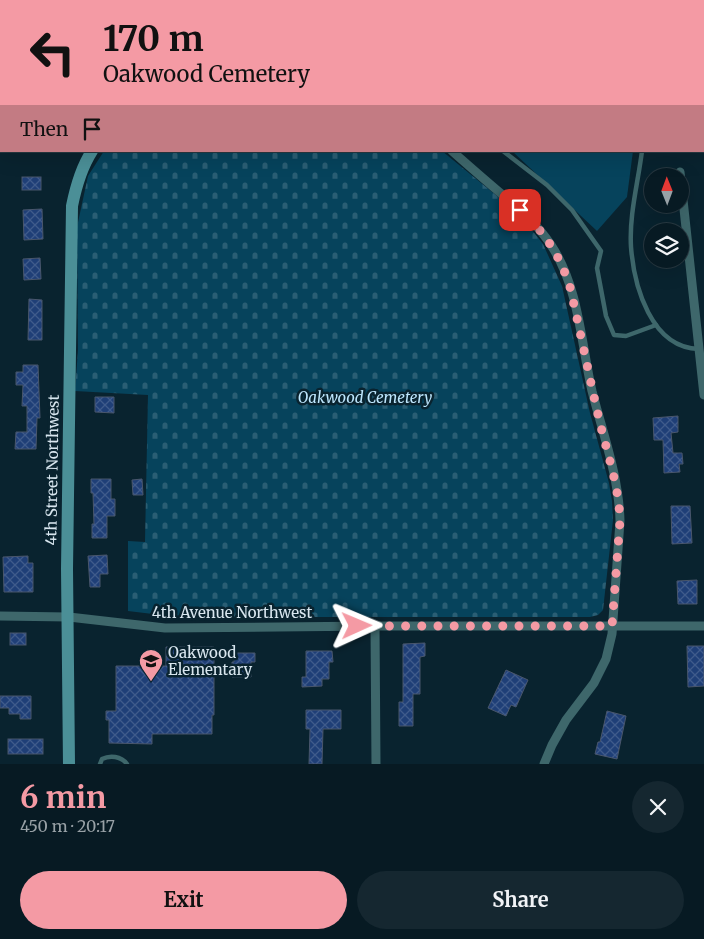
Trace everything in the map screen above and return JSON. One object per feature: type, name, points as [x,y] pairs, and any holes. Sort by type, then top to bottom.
[{"type":"main road","name":"4th Street Northwest","points":[[69,764],[69,617],[67,569],[72,206],[79,177],[92,152]]},
{"type":"street","points":[[453,152],[534,222],[560,260],[570,287],[619,504],[620,521],[610,647],[598,677],[566,720],[544,764]]},
{"type":"street","points":[[684,213],[704,395]]},
{"type":"street","name":"4th Avenue Northwest","points":[[0,616],[69,617],[165,628],[704,626]]},
{"type":"street","points":[[376,626],[376,764]]},
{"type":"lane","points":[[504,152],[547,185],[572,210],[601,251],[597,268],[606,316],[614,335],[626,336],[656,325]]},
{"type":"lane","points":[[642,152],[634,201],[631,246],[637,286],[651,318],[666,338],[689,349],[699,350]]},
{"type":"lane","points":[[100,764],[104,757],[112,757],[124,760],[127,764]]},
{"type":"green space","name":"Oakwood Cemetery","points":[[103,152],[443,152],[508,205],[528,225],[543,244],[562,286],[590,413],[609,483],[613,520],[603,610],[598,615],[590,617],[178,617],[128,611],[128,541],[145,542],[148,395],[75,391],[78,350],[77,227],[88,176]]},
{"type":"green space","points":[[513,152],[633,152],[627,197],[597,231]]},
{"type":"building","points":[[22,177],[41,177],[41,190],[22,190]]},
{"type":"building","points":[[42,209],[43,239],[24,240],[23,210]]},
{"type":"building","points":[[40,258],[41,279],[24,280],[23,259]]},
{"type":"building","points":[[29,299],[42,300],[42,340],[28,340]]},
{"type":"building","points":[[23,365],[38,365],[40,418],[37,418],[36,449],[15,449],[16,432],[27,432],[27,406],[22,406],[23,385],[16,385],[16,372],[23,372]]},
{"type":"building","points":[[95,397],[114,397],[114,413],[95,412]]},
{"type":"building","points":[[678,416],[678,432],[671,433],[673,453],[682,453],[683,464],[679,464],[680,472],[664,473],[663,440],[654,440],[653,418]]},
{"type":"building","points":[[91,479],[111,479],[111,499],[115,499],[115,516],[107,516],[107,538],[92,538],[92,524],[94,524]]},
{"type":"building","points":[[142,479],[143,495],[133,495],[132,480]]},
{"type":"building","points":[[671,506],[690,506],[692,543],[672,544]]},
{"type":"building","points":[[107,555],[108,574],[100,574],[100,587],[90,587],[88,556]]},
{"type":"building","points":[[28,556],[28,563],[33,563],[33,592],[4,592],[3,557]]},
{"type":"building","points":[[697,580],[697,604],[678,604],[677,581]]},
{"type":"building","points":[[10,633],[26,633],[26,645],[10,645]]},
{"type":"building","points":[[425,643],[425,656],[420,657],[420,694],[413,694],[413,726],[399,726],[399,702],[403,702],[403,644]]},
{"type":"building","points":[[687,646],[704,646],[704,686],[688,687]]},
{"type":"building","points":[[166,647],[214,647],[214,715],[212,715],[212,734],[152,734],[152,744],[109,743],[109,720],[106,720],[106,711],[116,711],[116,666],[166,666]]},
{"type":"building","points":[[306,651],[332,651],[333,662],[329,662],[329,679],[322,679],[322,686],[302,687],[302,677],[306,677]]},
{"type":"building","points":[[234,653],[255,653],[255,662],[251,662],[251,677],[232,677]]},
{"type":"building","points":[[506,670],[528,680],[516,707],[511,705],[506,716],[488,708]]},
{"type":"building","points":[[0,696],[31,696],[31,719],[20,719],[20,714],[9,714],[9,708],[0,708]]},
{"type":"building","points":[[306,710],[341,710],[341,729],[323,729],[322,764],[309,764],[310,729],[306,729]]},
{"type":"building","points":[[607,711],[626,716],[617,759],[595,754],[598,742],[600,742]]},
{"type":"building","points":[[8,739],[43,739],[43,754],[8,754]]},
{"type":"place","name":"Oakwood Elementary","points":[[151,682]]},
{"type":"route","points":[[357,626],[612,626],[620,521],[616,484],[592,388],[570,287],[560,260],[552,246],[534,222],[520,210]]}]
